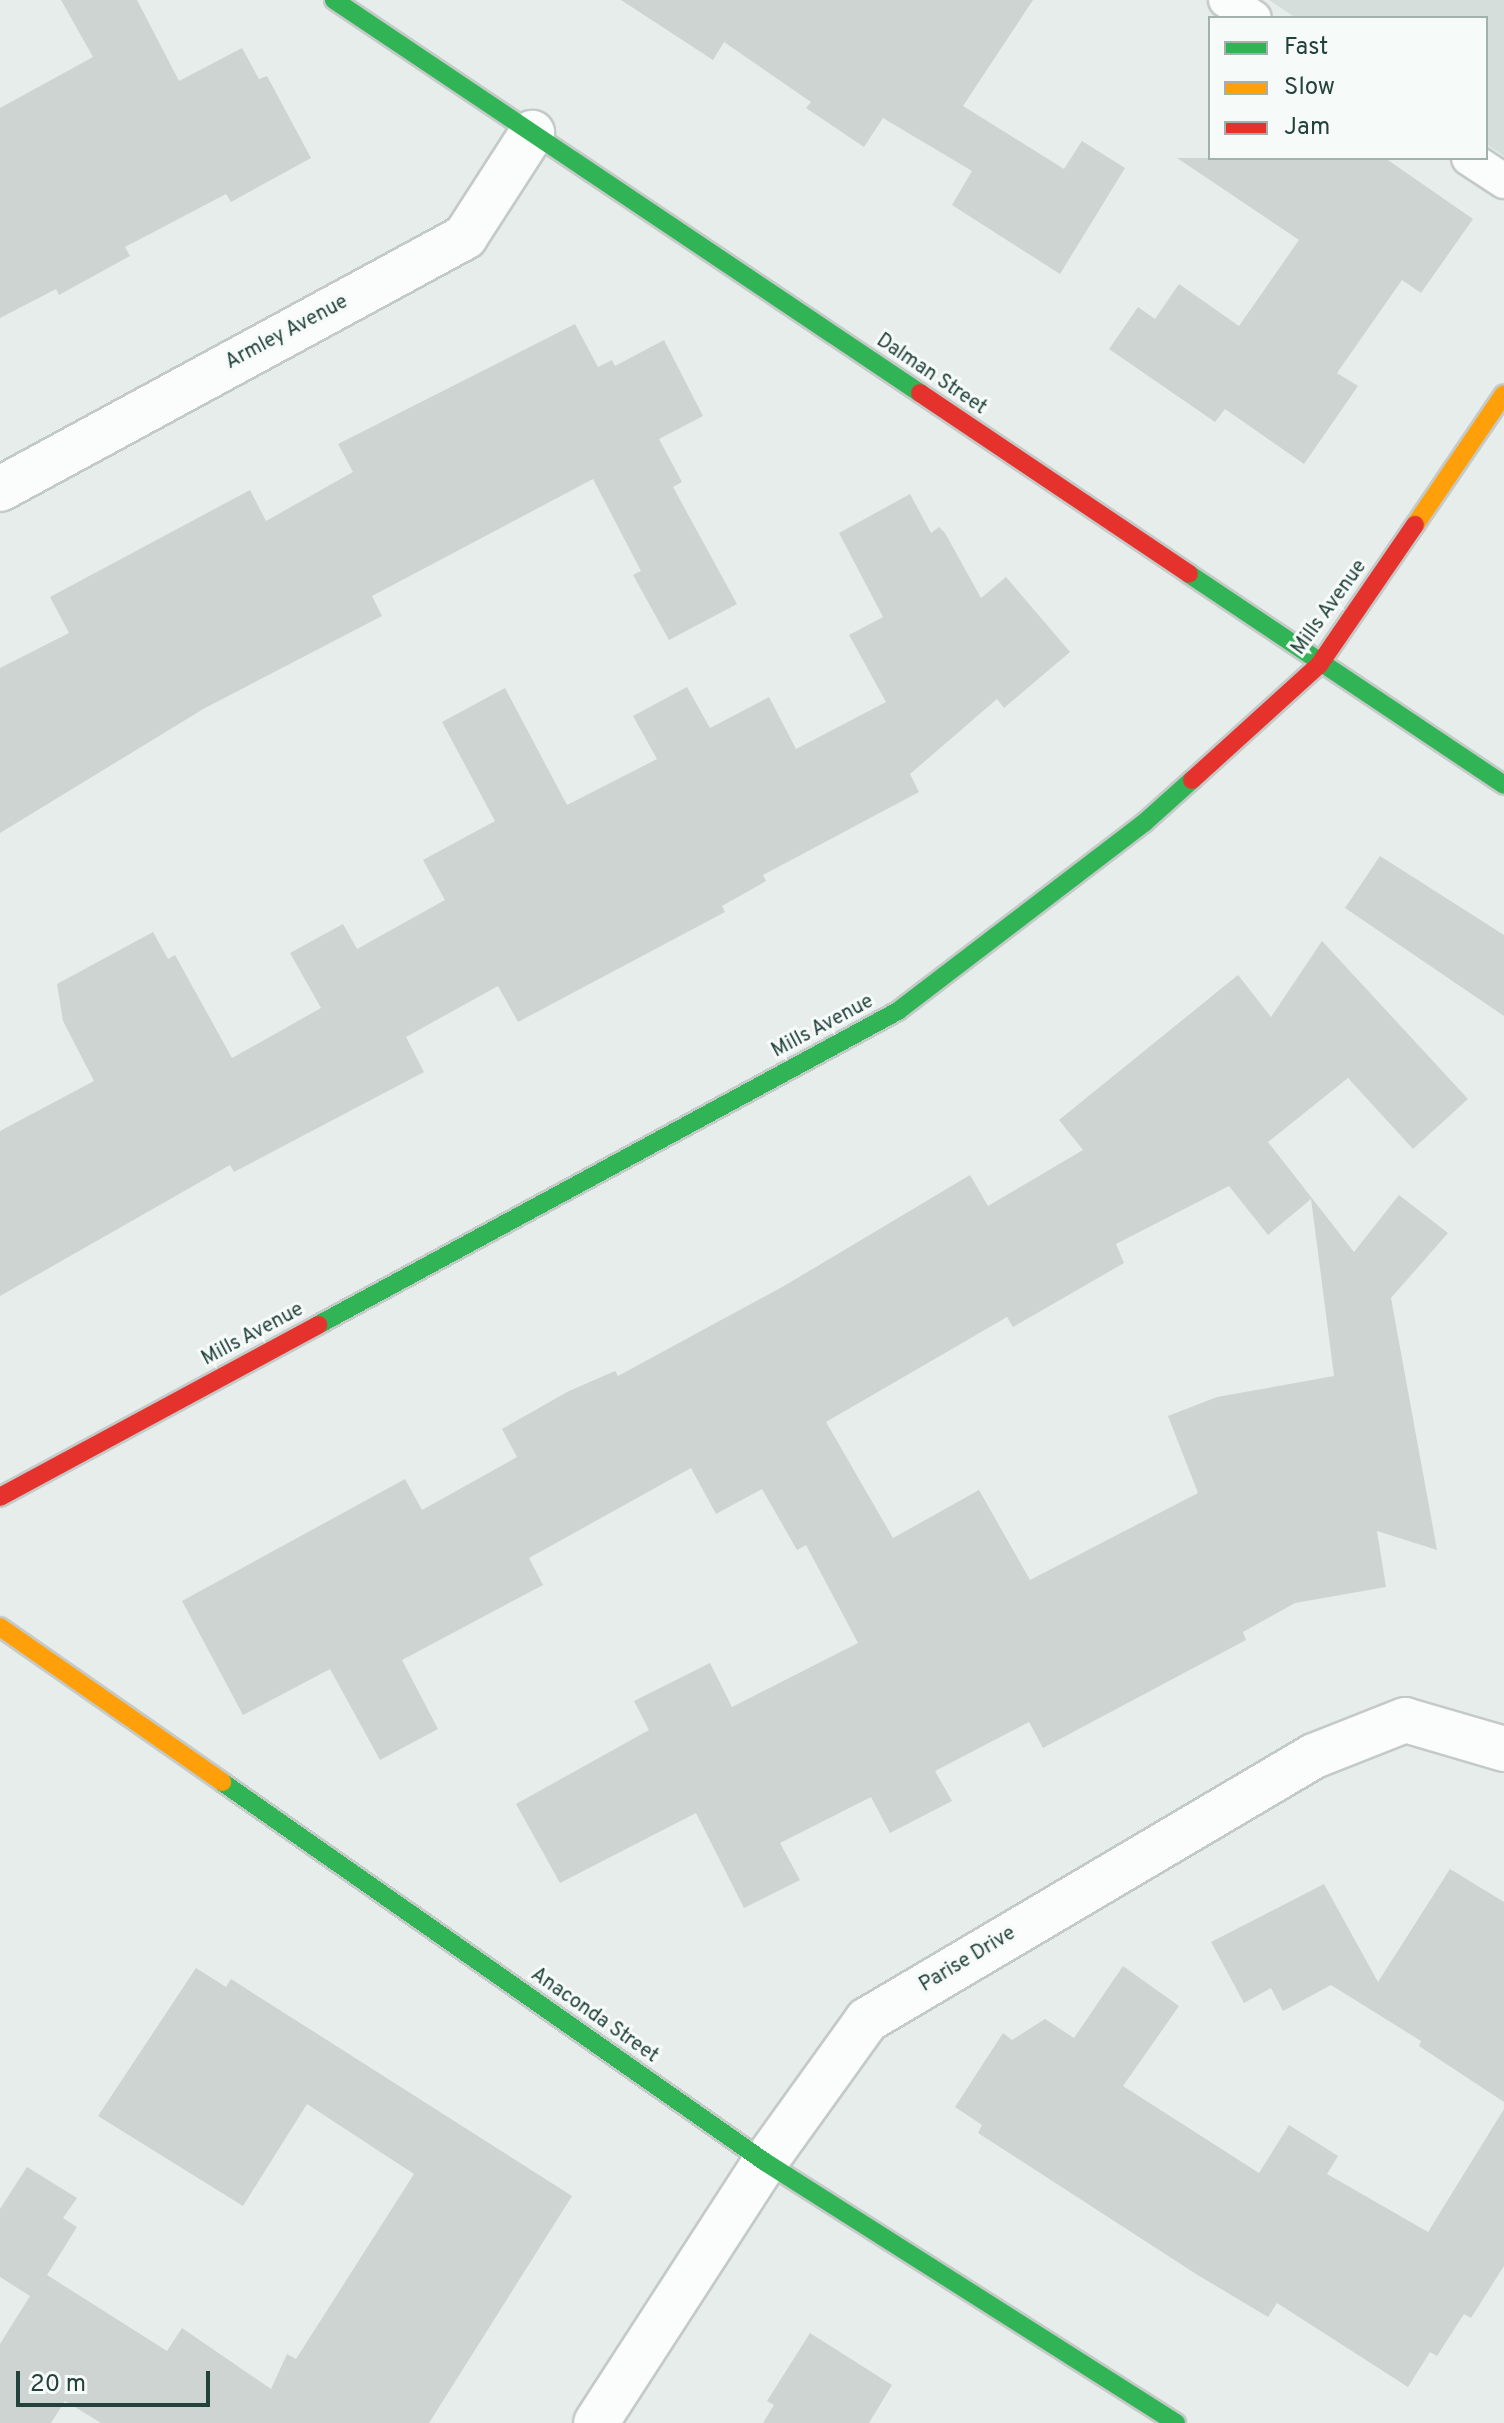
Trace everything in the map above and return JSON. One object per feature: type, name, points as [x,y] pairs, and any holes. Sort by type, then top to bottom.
[{"type":"street","name":"Dalman Street","points":[[334,0],[1319,665],[1504,785]]},
{"type":"street","name":"Armley Avenue","points":[[0,489],[465,237],[532,133]]},
{"type":"street","name":"Mills Avenue","points":[[0,1497],[898,1011],[1144,823],[1319,665],[1504,394]]},
{"type":"street","name":"Anaconda Street","points":[[0,1627],[765,2162],[1176,2423]]},
{"type":"street","name":"Parise Drive","points":[[596,2423],[765,2162],[867,2020],[1314,1756],[1405,1720],[1504,1749]]},
{"type":"lane","points":[[1226,0],[1251,16]]},
{"type":"lane","points":[[1472,160],[1504,181]]},
{"type":"shaded area","points":[[1269,0],[1504,0],[1504,156],[1488,145],[1488,16],[1293,16]]},
{"type":"building","points":[[61,0],[137,0],[179,81],[242,48],[259,79],[267,76],[311,158],[231,202],[226,194],[125,247],[130,256],[59,295],[56,289],[0,318],[0,108],[93,57]]},
{"type":"building","points":[[621,0],[1033,0],[963,106],[1064,169],[1082,141],[1125,168],[1060,274],[952,205],[972,171],[883,118],[864,147],[806,108],[811,102],[724,42],[713,60]]},
{"type":"building","points":[[1177,158],[1388,160],[1473,219],[1421,293],[1402,280],[1337,373],[1358,386],[1304,464],[1225,409],[1215,422],[1109,349],[1138,307],[1155,319],[1179,284],[1239,326],[1299,240]]},
{"type":"building","points":[[575,324],[598,367],[612,360],[615,366],[664,340],[703,416],[659,439],[682,482],[673,487],[737,604],[669,640],[633,575],[641,571],[593,479],[372,596],[382,616],[205,708],[0,833],[0,668],[69,633],[50,597],[250,490],[266,521],[353,472],[338,444]]},
{"type":"building","points":[[910,494],[931,533],[939,527],[945,533],[981,598],[1006,577],[1070,652],[1004,708],[997,699],[910,774],[919,792],[763,875],[766,881],[722,906],[725,912],[518,1022],[498,986],[406,1037],[424,1072],[234,1172],[230,1165],[0,1296],[0,1131],[94,1081],[63,1021],[57,984],[153,932],[168,959],[175,955],[232,1058],[321,1008],[290,953],[343,924],[357,949],[445,900],[423,860],[495,821],[442,722],[505,688],[567,805],[657,759],[633,716],[687,687],[710,728],[769,697],[796,749],[886,702],[849,635],[883,617],[839,533]]},
{"type":"building","points":[[1380,856],[1504,935],[1504,1016],[1345,908]]},
{"type":"building","points":[[1322,941],[1468,1099],[1413,1149],[1348,1078],[1268,1142],[1354,1252],[1399,1195],[1448,1233],[1391,1298],[1437,1550],[1377,1531],[1386,1587],[1295,1603],[1243,1632],[1246,1640],[1043,1748],[1029,1722],[935,1771],[952,1801],[890,1833],[871,1797],[780,1843],[800,1880],[744,1908],[696,1813],[560,1883],[516,1804],[649,1730],[634,1701],[710,1663],[732,1707],[858,1643],[806,1545],[797,1550],[762,1489],[716,1514],[691,1468],[529,1558],[543,1585],[402,1660],[438,1729],[380,1760],[330,1669],[243,1715],[182,1601],[405,1479],[422,1510],[517,1457],[502,1429],[569,1391],[615,1371],[618,1376],[784,1286],[970,1175],[988,1206],[1083,1150],[1059,1120],[1238,975],[1271,1017]],"holes":[[[1229,1186],[1268,1235],[1311,1199],[1334,1376],[1217,1397],[1168,1416],[1198,1493],[1030,1580],[979,1490],[893,1538],[826,1422],[1007,1317],[1013,1327],[1124,1263],[1116,1244]]]},
{"type":"building","points":[[1450,1869],[1504,1902],[1504,2102],[1419,2046],[1421,2041],[1331,1985],[1283,2011],[1271,1988],[1244,2003],[1211,1942],[1324,1884],[1378,1982]]},
{"type":"building","points":[[1123,1966],[1179,2006],[1123,2086],[1259,2173],[1289,2125],[1338,2156],[1327,2174],[1428,2232],[1504,2109],[1504,2266],[1471,2318],[1464,2314],[1437,2356],[1430,2352],[1408,2387],[1277,2303],[1268,2317],[1196,2274],[978,2133],[982,2125],[955,2107],[1003,2033],[1012,2040],[1045,2019],[1074,2038]]},
{"type":"building","points":[[196,1968],[226,1987],[231,1979],[572,2196],[429,2423],[101,2423],[65,2401],[51,2423],[0,2423],[0,2344],[30,2296],[0,2277],[0,2209],[27,2167],[77,2198],[63,2218],[77,2227],[47,2275],[167,2351],[182,2328],[271,2389],[287,2354],[296,2359],[414,2174],[307,2104],[243,2206],[98,2116]]},
{"type":"building","points":[[810,2333],[892,2385],[869,2423],[763,2423],[774,2405],[767,2401]]},
{"type":"traffic: fast","points":[[334,0],[920,393]]},
{"type":"traffic: fast","points":[[1189,574],[1504,785]]},
{"type":"traffic: fast","points":[[318,1325],[898,1011],[1144,823],[1192,780]]},
{"type":"traffic: fast","points":[[222,1782],[765,2162],[1176,2423]]},
{"type":"traffic: slow","points":[[1415,525],[1504,394]]},
{"type":"traffic: slow","points":[[0,1627],[222,1782]]},
{"type":"traffic: jam","points":[[920,393],[1189,574]]},
{"type":"traffic: jam","points":[[1192,780],[1319,665],[1415,525]]},
{"type":"traffic: jam","points":[[0,1497],[318,1325]]}]
